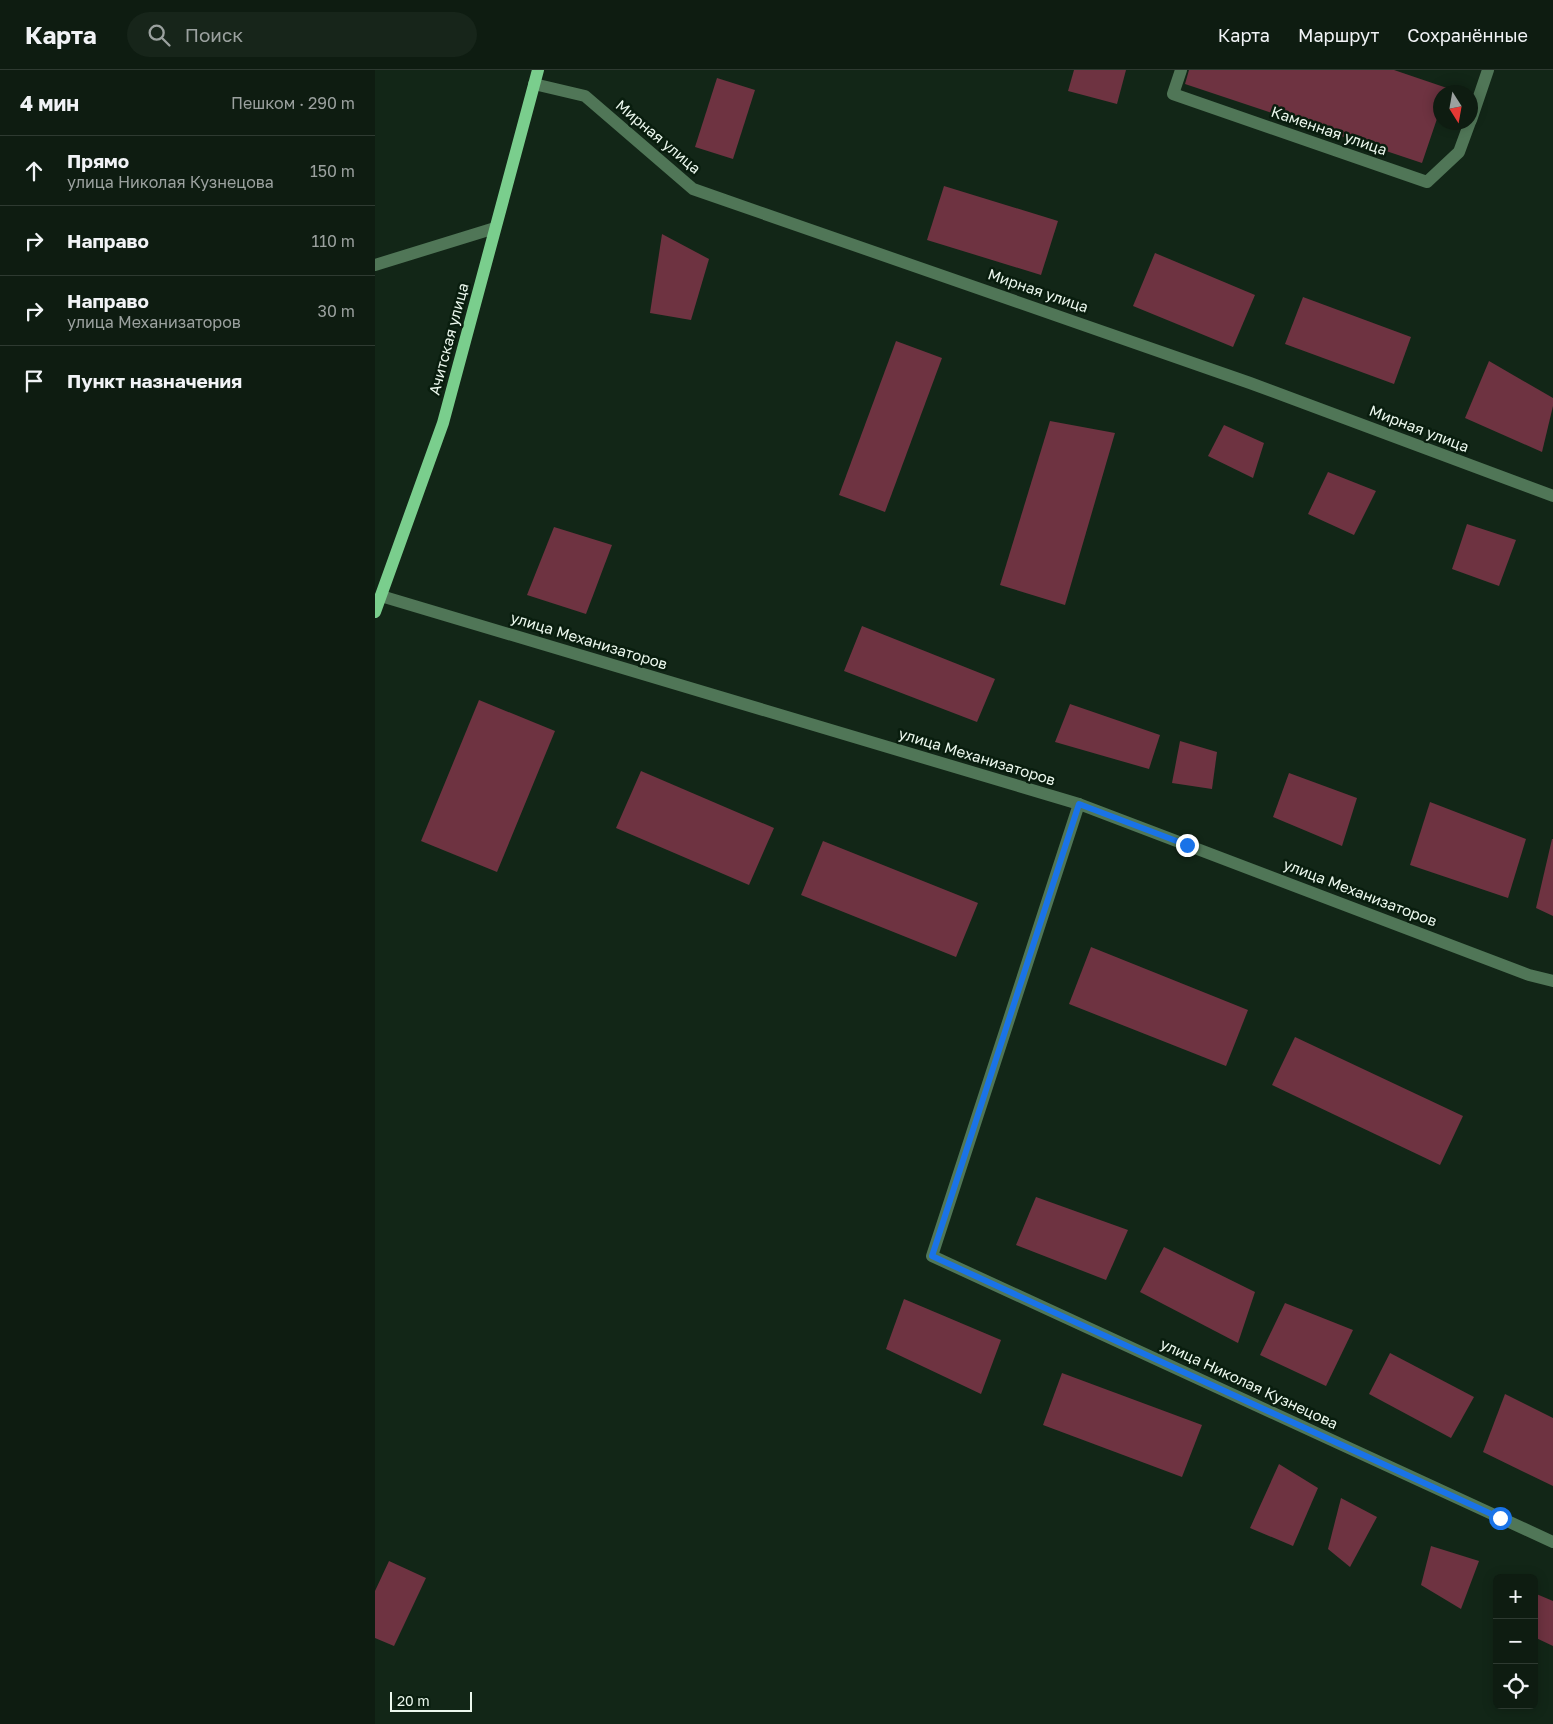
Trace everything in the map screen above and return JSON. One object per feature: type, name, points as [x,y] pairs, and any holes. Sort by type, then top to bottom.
[{"type":"main road","name":"Ачитская улица","points":[[375,612],[443,423],[538,70]]},
{"type":"street","name":"Каменная улица","points":[[1181,70],[1173,94],[1427,182],[1459,152],[1467,130]]},
{"type":"street","name":"Каменная улица","points":[[1478,100],[1489,70]]},
{"type":"street","name":"Мирная улица","points":[[534,84],[585,96],[693,188],[1241,379],[1553,496]]},
{"type":"street","points":[[375,265],[495,228]]},
{"type":"street","name":"улица Механизаторов","points":[[381,596],[1079,804],[1529,975],[1553,981]]},
{"type":"street","name":"улица Николая Кузнецова","points":[[1079,804],[932,1256],[1553,1542]]},
{"type":"building","points":[[1074,70],[1126,70],[1117,104],[1068,91]]},
{"type":"building","points":[[1189,70],[1394,70],[1438,85],[1433,85],[1433,130],[1422,163],[1185,84]]},
{"type":"building","points":[[717,78],[755,90],[733,159],[695,147]]},
{"type":"building","points":[[944,186],[1058,221],[1041,275],[927,240]]},
{"type":"building","points":[[662,234],[709,259],[691,320],[650,313]]},
{"type":"building","points":[[1155,253],[1255,295],[1233,347],[1133,306]]},
{"type":"building","points":[[1303,297],[1411,337],[1394,384],[1285,344]]},
{"type":"building","points":[[896,341],[942,358],[885,512],[839,495]]},
{"type":"building","points":[[1489,361],[1553,398],[1553,406],[1542,452],[1465,418]]},
{"type":"building","points":[[1050,421],[1115,433],[1065,605],[1000,585]]},
{"type":"building","points":[[1224,425],[1264,443],[1253,478],[1208,456]]},
{"type":"building","points":[[1328,472],[1376,491],[1354,535],[1308,514]]},
{"type":"building","points":[[1467,524],[1516,540],[1499,586],[1452,569]]},
{"type":"building","points":[[554,527],[612,545],[586,614],[527,595]]},
{"type":"building","points":[[862,626],[995,679],[977,722],[844,671]]},
{"type":"building","points":[[479,700],[555,731],[497,872],[421,841]]},
{"type":"building","points":[[1070,704],[1160,735],[1149,769],[1055,742]]},
{"type":"building","points":[[1180,741],[1217,752],[1212,789],[1172,783]]},
{"type":"building","points":[[641,771],[774,828],[749,885],[616,828]]},
{"type":"building","points":[[1289,773],[1357,798],[1342,846],[1273,817]]},
{"type":"building","points":[[1430,802],[1526,839],[1508,898],[1410,865]]},
{"type":"building","points":[[1553,839],[1553,916],[1536,908]]},
{"type":"building","points":[[823,841],[978,903],[956,957],[801,895]]},
{"type":"building","points":[[1091,947],[1248,1010],[1226,1066],[1069,1004]]},
{"type":"building","points":[[1295,1037],[1463,1116],[1440,1165],[1272,1085]]},
{"type":"building","points":[[1036,1197],[1128,1230],[1106,1280],[1016,1245]]},
{"type":"building","points":[[1164,1247],[1255,1292],[1238,1343],[1140,1292]]},
{"type":"building","points":[[904,1299],[1001,1340],[981,1394],[886,1349]]},
{"type":"building","points":[[1285,1303],[1353,1330],[1326,1386],[1260,1355]]},
{"type":"building","points":[[1390,1353],[1474,1397],[1451,1438],[1369,1394]]},
{"type":"building","points":[[1062,1373],[1202,1425],[1182,1477],[1043,1425]]},
{"type":"building","points":[[1505,1394],[1553,1418],[1553,1486],[1483,1452]]},
{"type":"building","points":[[1279,1464],[1318,1488],[1293,1546],[1250,1528]]},
{"type":"building","points":[[1341,1498],[1377,1517],[1350,1567],[1328,1549]]},
{"type":"building","points":[[1431,1546],[1479,1561],[1461,1609],[1421,1585]]},
{"type":"building","points":[[389,1561],[426,1578],[394,1646],[375,1638],[375,1591]]},
{"type":"building","points":[[1538,1595],[1553,1601],[1553,1646],[1538,1639]]},
{"type":"route","points":[[1187,845],[1079,804],[932,1256],[1500,1518]]}]
